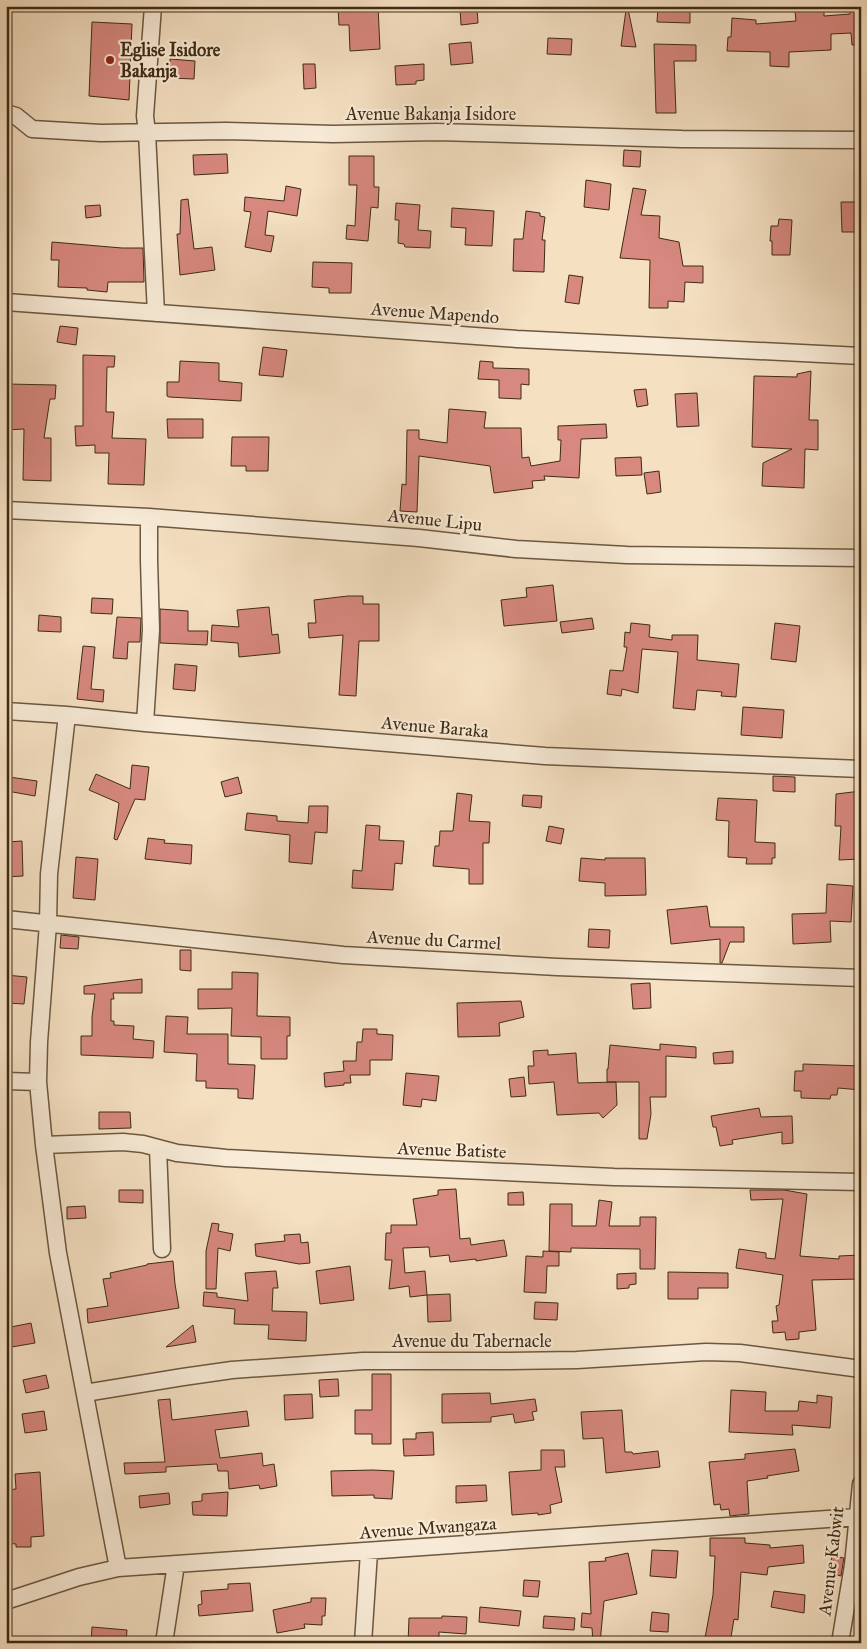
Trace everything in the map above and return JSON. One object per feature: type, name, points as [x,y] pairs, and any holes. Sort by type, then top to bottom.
[{"type":"street","points":[[154,6],[145,101],[156,314]]},
{"type":"street","name":"Avenue Bakanja Isidore","points":[[6,113],[16,116],[32,129],[101,133],[226,131],[333,134],[437,132],[682,139],[861,140]]},
{"type":"street","name":"Avenue Mapendo","points":[[6,302],[517,339],[861,356]]},
{"type":"street","name":"Avenue Lipu","points":[[6,510],[149,516],[419,538],[516,549],[581,553],[861,558]]},
{"type":"street","points":[[145,723],[151,630],[149,516]]},
{"type":"street","name":"Avenue Baraka","points":[[6,711],[546,756],[861,769]]},
{"type":"street","points":[[67,715],[49,874],[48,924],[38,1082],[58,1253],[118,1568]]},
{"type":"street","name":"Avenue du Carmel","points":[[6,918],[343,955],[557,967],[861,978]]},
{"type":"street","points":[[6,1081],[38,1082]]},
{"type":"street","name":"Avenue Batiste","points":[[44,1145],[123,1142],[143,1144],[177,1153],[226,1158],[614,1177],[861,1182]]},
{"type":"street","points":[[158,1148],[162,1249]]},
{"type":"street","name":"Avenue du Tabernacle","points":[[85,1393],[232,1370],[373,1361],[499,1362],[577,1360],[706,1352],[740,1353],[861,1369]]},
{"type":"street","name":"Avenue Kabwit","points":[[840,1643],[852,1565],[861,1484]]},
{"type":"street","name":"Avenue Mwangaza","points":[[6,1601],[80,1577],[118,1568],[369,1552],[857,1516]]},
{"type":"street","points":[[363,1643],[369,1552]]},
{"type":"street","points":[[164,1643],[176,1564]]},
{"type":"building","points":[[378,6],[380,49],[350,51],[349,25],[339,25],[338,8]]},
{"type":"building","points":[[658,6],[690,7],[690,23],[657,22]]},
{"type":"building","points":[[849,6],[861,6],[861,44],[852,45],[851,33],[831,34],[831,50],[789,52],[789,67],[770,66],[770,52],[727,51],[728,37],[731,37],[732,18],[756,20],[756,24],[796,21],[795,11],[824,10],[824,16],[850,14]]},
{"type":"building","points":[[477,7],[478,23],[461,25],[460,8]]},
{"type":"building","points":[[628,9],[636,47],[621,46],[626,10]]},
{"type":"building","name":"Eglise Isidore Bakanja","points":[[92,22],[132,24],[129,100],[89,96]]},
{"type":"building","points":[[548,38],[572,39],[571,55],[547,54]]},
{"type":"building","points":[[471,42],[473,63],[451,65],[449,44]]},
{"type":"building","points":[[654,44],[696,45],[696,61],[674,61],[676,113],[656,113]]},
{"type":"building","points":[[170,59],[195,61],[194,79],[170,78]]},
{"type":"building","points":[[303,64],[315,64],[316,88],[304,89]]},
{"type":"building","points":[[424,64],[424,80],[416,81],[416,84],[396,85],[395,66]]},
{"type":"building","points":[[624,150],[641,151],[640,167],[623,166]]},
{"type":"building","points":[[227,154],[228,173],[194,175],[193,155]]},
{"type":"building","points":[[349,156],[374,156],[374,187],[379,187],[378,208],[371,207],[368,241],[346,239],[347,225],[355,226],[357,185],[349,185]]},
{"type":"building","points":[[586,180],[611,184],[609,210],[584,207]]},
{"type":"building","points":[[286,186],[301,189],[297,216],[268,211],[265,235],[274,236],[271,252],[245,247],[251,212],[244,211],[245,197],[284,201]]},
{"type":"building","points":[[633,188],[646,190],[641,215],[660,216],[659,238],[679,242],[683,266],[703,266],[703,283],[685,282],[684,302],[668,301],[668,308],[649,308],[650,260],[620,258]]},
{"type":"building","points":[[188,199],[194,249],[212,247],[215,270],[180,275],[177,234],[180,234],[181,200]]},
{"type":"building","points":[[841,202],[861,202],[861,232],[842,232]]},
{"type":"building","points":[[396,203],[420,205],[418,230],[431,231],[430,248],[405,247],[404,244],[398,243],[399,220],[395,220]]},
{"type":"building","points":[[100,205],[101,216],[86,218],[85,206]]},
{"type":"building","points":[[452,208],[494,211],[492,246],[465,245],[466,228],[451,227]]},
{"type":"building","points":[[526,211],[540,213],[540,216],[545,217],[542,240],[545,240],[544,272],[513,271],[514,239],[523,239]]},
{"type":"building","points":[[779,219],[792,220],[790,255],[772,255],[772,241],[770,241],[771,226],[778,226]]},
{"type":"building","points":[[52,242],[143,248],[144,282],[108,282],[107,292],[87,290],[87,288],[58,287],[59,260],[51,260]]},
{"type":"building","points":[[313,262],[352,263],[351,293],[329,293],[329,288],[312,287]]},
{"type":"building","points":[[569,275],[583,277],[579,304],[565,302]]},
{"type":"building","points":[[60,326],[78,328],[76,345],[57,342]]},
{"type":"building","points":[[263,347],[287,350],[283,377],[259,375]]},
{"type":"building","points":[[83,355],[115,356],[114,367],[107,367],[106,412],[114,412],[112,438],[146,439],[144,485],[108,484],[109,453],[95,453],[95,445],[76,446],[75,426],[83,426]]},
{"type":"building","points":[[180,361],[219,363],[219,381],[242,383],[241,401],[167,396],[167,382],[179,382]]},
{"type":"building","points":[[480,361],[493,362],[493,368],[529,369],[529,385],[521,384],[521,399],[499,398],[499,380],[478,379]]},
{"type":"building","points":[[811,371],[809,420],[818,420],[818,450],[805,449],[804,488],[762,486],[763,463],[792,449],[752,447],[754,376],[797,377],[797,374]]},
{"type":"building","points":[[6,384],[56,385],[55,399],[50,399],[44,438],[51,438],[51,481],[23,480],[24,429],[6,430]]},
{"type":"building","points":[[646,389],[648,405],[637,407],[634,390]]},
{"type":"building","points":[[697,393],[699,426],[677,427],[675,394]]},
{"type":"building","points":[[449,409],[486,412],[484,428],[521,428],[522,458],[529,457],[531,466],[560,461],[561,440],[558,440],[558,426],[606,424],[607,438],[581,439],[579,478],[544,476],[545,480],[532,481],[533,488],[494,493],[490,466],[419,456],[417,512],[400,511],[402,484],[406,485],[407,430],[419,430],[419,439],[447,443]]},
{"type":"building","points":[[167,419],[203,419],[203,438],[168,438]]},
{"type":"building","points":[[232,437],[269,437],[268,471],[246,471],[246,466],[231,466]]},
{"type":"building","points":[[641,457],[642,475],[616,476],[615,458]]},
{"type":"building","points":[[659,471],[661,492],[647,494],[644,473]]},
{"type":"building","points":[[553,585],[557,621],[504,626],[501,600],[527,597],[526,588]]},
{"type":"building","points":[[363,596],[363,604],[379,604],[379,641],[359,641],[356,696],[339,695],[343,635],[309,638],[308,623],[316,623],[314,600]]},
{"type":"building","points":[[92,598],[113,599],[112,614],[91,613]]},
{"type":"building","points":[[269,607],[272,635],[278,634],[280,653],[239,657],[238,643],[211,641],[212,625],[239,627],[237,610]]},
{"type":"building","points":[[160,609],[188,611],[188,631],[208,631],[207,645],[160,643]]},
{"type":"building","points":[[39,615],[61,617],[61,632],[38,631]]},
{"type":"building","points":[[117,617],[141,618],[140,642],[128,642],[127,659],[113,658]]},
{"type":"building","points":[[592,618],[594,629],[562,633],[560,622]]},
{"type":"building","points":[[631,623],[650,625],[649,637],[672,640],[672,635],[698,635],[697,660],[739,664],[736,697],[721,696],[722,692],[697,690],[695,710],[673,708],[678,652],[642,649],[638,693],[622,689],[621,696],[607,694],[610,670],[623,671],[627,647],[624,647],[625,632],[630,633]]},
{"type":"building","points":[[775,623],[800,626],[796,662],[771,659]]},
{"type":"building","points":[[83,646],[95,647],[91,689],[104,690],[103,702],[77,699]]},
{"type":"building","points":[[175,664],[197,666],[195,691],[173,689]]},
{"type":"building","points":[[743,707],[784,710],[782,738],[741,735]]},
{"type":"building","points":[[132,765],[149,767],[145,800],[135,799],[117,840],[114,839],[119,803],[89,790],[96,774],[130,789]]},
{"type":"building","points":[[773,776],[795,777],[795,792],[773,791]]},
{"type":"building","points":[[9,777],[37,781],[35,796],[7,791]]},
{"type":"building","points":[[238,777],[242,793],[225,797],[221,782]]},
{"type":"building","points":[[861,791],[861,859],[839,860],[841,826],[835,826],[836,794]]},
{"type":"building","points":[[457,793],[472,795],[469,821],[490,822],[489,843],[483,843],[483,884],[469,884],[469,869],[433,866],[435,846],[439,846],[440,831],[453,831]]},
{"type":"building","points":[[523,795],[542,796],[541,808],[522,806]]},
{"type":"building","points":[[718,798],[757,800],[755,842],[775,843],[775,858],[772,858],[772,864],[746,864],[747,858],[728,857],[729,821],[716,820]]},
{"type":"building","points":[[309,806],[328,806],[327,833],[315,832],[312,864],[289,862],[290,835],[245,830],[247,813],[277,816],[277,821],[308,823]]},
{"type":"building","points":[[366,825],[380,826],[379,840],[404,841],[402,864],[395,863],[393,890],[352,888],[353,870],[362,871]]},
{"type":"building","points":[[549,826],[564,829],[561,844],[546,841]]},
{"type":"building","points":[[148,838],[165,840],[164,843],[192,845],[191,864],[145,859]]},
{"type":"building","points":[[22,841],[23,876],[6,877],[6,842]]},
{"type":"building","points":[[76,857],[98,859],[95,900],[73,898]]},
{"type":"building","points":[[581,858],[605,860],[605,858],[645,858],[646,895],[605,896],[605,883],[579,881]]},
{"type":"building","points":[[827,884],[853,886],[851,922],[830,921],[831,942],[793,944],[792,914],[826,913]]},
{"type":"building","points":[[707,906],[710,927],[744,927],[744,942],[730,942],[722,963],[720,963],[720,939],[671,944],[667,910]]},
{"type":"building","points":[[589,929],[610,930],[609,948],[588,947]]},
{"type":"building","points":[[61,935],[79,937],[78,949],[60,948]]},
{"type":"building","points":[[180,950],[191,950],[191,971],[180,970]]},
{"type":"building","points":[[232,972],[258,973],[257,1016],[290,1017],[290,1036],[287,1036],[287,1059],[261,1059],[261,1037],[231,1036],[232,1008],[198,1009],[198,989],[232,989]]},
{"type":"building","points":[[6,975],[27,977],[24,1004],[6,1003]]},
{"type":"building","points":[[142,979],[142,993],[113,993],[114,999],[111,999],[111,1021],[114,1021],[114,1025],[134,1026],[133,1039],[154,1041],[153,1058],[81,1055],[81,1036],[92,1036],[95,994],[84,994],[84,986]]},
{"type":"building","points":[[650,983],[651,1008],[633,1009],[631,984]]},
{"type":"building","points":[[521,1001],[524,1017],[499,1023],[500,1036],[458,1037],[457,1003]]},
{"type":"building","points":[[166,1016],[188,1017],[187,1034],[228,1034],[228,1064],[255,1065],[253,1099],[238,1098],[238,1089],[206,1088],[206,1081],[196,1081],[197,1054],[164,1052]]},
{"type":"building","points":[[363,1029],[377,1029],[377,1034],[393,1035],[392,1060],[370,1060],[370,1075],[350,1075],[351,1083],[325,1087],[324,1073],[344,1071],[343,1061],[356,1061],[357,1042],[362,1042]]},
{"type":"building","points":[[660,1044],[696,1047],[696,1058],[666,1056],[666,1097],[650,1097],[651,1114],[647,1139],[639,1139],[639,1082],[607,1082],[610,1045],[660,1050]]},
{"type":"building","points":[[548,1050],[548,1055],[576,1053],[578,1083],[616,1082],[617,1105],[603,1118],[599,1113],[557,1115],[554,1082],[529,1084],[528,1066],[534,1066],[533,1051]]},
{"type":"building","points":[[733,1051],[733,1063],[714,1064],[713,1053]]},
{"type":"building","points":[[803,1064],[861,1066],[861,1090],[838,1088],[837,1095],[831,1095],[830,1099],[801,1098],[801,1091],[794,1091],[795,1071],[803,1071]]},
{"type":"building","points":[[406,1073],[439,1076],[436,1101],[422,1099],[421,1107],[403,1105]]},
{"type":"building","points":[[524,1077],[526,1096],[511,1097],[509,1079]]},
{"type":"building","points":[[759,1108],[761,1117],[792,1116],[793,1143],[782,1144],[782,1132],[732,1140],[733,1144],[720,1146],[716,1127],[713,1127],[711,1116]]},
{"type":"building","points":[[99,1112],[130,1112],[131,1128],[99,1129]]},
{"type":"building","points":[[456,1189],[460,1239],[470,1238],[471,1245],[504,1240],[507,1256],[476,1261],[476,1259],[450,1262],[449,1255],[430,1257],[429,1247],[403,1248],[405,1273],[425,1271],[427,1295],[410,1297],[409,1286],[389,1289],[392,1260],[385,1260],[386,1233],[391,1233],[391,1225],[417,1225],[413,1199],[438,1195],[438,1190]]},
{"type":"building","points":[[119,1190],[143,1190],[143,1203],[119,1202]]},
{"type":"building","points":[[750,1190],[784,1190],[807,1194],[800,1256],[839,1259],[839,1256],[860,1255],[861,1279],[812,1280],[816,1330],[799,1332],[799,1339],[786,1340],[785,1332],[773,1333],[772,1321],[778,1321],[776,1306],[779,1305],[783,1275],[736,1268],[739,1249],[766,1253],[766,1258],[775,1259],[783,1199],[751,1200]]},
{"type":"building","points":[[523,1192],[524,1205],[508,1205],[508,1193]]},
{"type":"building","points":[[599,1200],[612,1202],[609,1226],[640,1226],[640,1217],[656,1217],[655,1269],[640,1269],[640,1249],[571,1248],[571,1252],[549,1251],[550,1204],[572,1204],[572,1226],[596,1226]]},
{"type":"building","points":[[85,1206],[86,1218],[67,1219],[67,1207]]},
{"type":"building","points":[[212,1223],[219,1224],[218,1231],[233,1234],[230,1251],[218,1248],[216,1289],[206,1289],[206,1251]]},
{"type":"building","points":[[300,1234],[301,1243],[308,1242],[310,1263],[299,1264],[256,1256],[255,1244],[285,1241],[284,1235]]},
{"type":"building","points":[[543,1251],[559,1252],[559,1266],[547,1266],[546,1293],[524,1292],[526,1256],[543,1257]]},
{"type":"building","points":[[173,1261],[179,1308],[88,1323],[87,1309],[108,1306],[103,1279],[111,1278],[110,1273],[147,1264]]},
{"type":"building","points":[[350,1266],[354,1300],[320,1304],[316,1271]]},
{"type":"building","points":[[276,1271],[278,1288],[273,1288],[272,1311],[307,1312],[306,1341],[268,1339],[269,1325],[234,1324],[235,1309],[203,1306],[204,1292],[217,1293],[217,1297],[248,1301],[245,1273]]},
{"type":"building","points":[[668,1272],[728,1273],[728,1288],[698,1288],[698,1299],[668,1299]]},
{"type":"building","points":[[636,1273],[636,1284],[629,1285],[629,1288],[617,1289],[617,1274]]},
{"type":"building","points":[[450,1294],[451,1321],[428,1322],[427,1295]]},
{"type":"building","points":[[535,1302],[558,1303],[557,1320],[534,1319]]},
{"type":"building","points":[[31,1323],[35,1343],[6,1348],[6,1328]]},
{"type":"building","points":[[193,1325],[196,1342],[166,1347]]},
{"type":"building","points":[[372,1374],[391,1374],[391,1444],[372,1444],[372,1434],[355,1434],[355,1410],[372,1410]]},
{"type":"building","points":[[46,1375],[49,1388],[26,1393],[23,1380]]},
{"type":"building","points":[[338,1379],[339,1396],[320,1397],[319,1380]]},
{"type":"building","points":[[731,1390],[766,1392],[765,1411],[798,1411],[799,1401],[817,1403],[817,1395],[832,1397],[830,1428],[792,1425],[793,1435],[729,1432]]},
{"type":"building","points":[[490,1393],[491,1404],[535,1399],[537,1411],[532,1412],[534,1420],[515,1423],[513,1414],[491,1417],[491,1422],[442,1423],[442,1394]]},
{"type":"building","points":[[312,1394],[313,1418],[285,1420],[284,1395]]},
{"type":"building","points":[[170,1399],[172,1420],[247,1411],[249,1426],[215,1430],[220,1458],[262,1453],[263,1466],[274,1464],[277,1486],[260,1489],[259,1485],[229,1489],[228,1471],[218,1471],[217,1464],[166,1467],[166,1472],[125,1474],[124,1463],[165,1462],[158,1400]]},
{"type":"building","points":[[622,1410],[625,1452],[632,1452],[633,1454],[658,1451],[660,1467],[606,1473],[603,1438],[583,1439],[581,1412]]},
{"type":"building","points":[[44,1411],[47,1430],[25,1433],[22,1414]]},
{"type":"building","points":[[433,1432],[434,1455],[404,1456],[403,1439],[416,1439],[416,1433]]},
{"type":"building","points":[[795,1449],[799,1471],[747,1481],[749,1514],[730,1516],[729,1509],[721,1510],[720,1504],[714,1505],[709,1462],[745,1459],[745,1454]]},
{"type":"building","points":[[541,1450],[564,1450],[565,1467],[555,1467],[562,1502],[550,1505],[551,1513],[512,1515],[509,1472],[541,1470]]},
{"type":"building","points":[[331,1471],[394,1471],[392,1499],[374,1498],[374,1495],[332,1496]]},
{"type":"building","points":[[40,1472],[44,1536],[31,1537],[31,1547],[16,1547],[16,1544],[6,1543],[8,1490],[16,1489],[15,1474]]},
{"type":"building","points":[[486,1485],[487,1501],[456,1503],[456,1486]]},
{"type":"building","points":[[228,1492],[227,1516],[193,1515],[192,1502],[202,1501],[202,1494]]},
{"type":"building","points":[[169,1493],[170,1504],[140,1508],[139,1496]]},
{"type":"building","points":[[710,1538],[745,1538],[745,1543],[770,1545],[770,1548],[803,1545],[804,1563],[768,1567],[767,1575],[741,1572],[738,1620],[734,1619],[730,1643],[704,1643],[713,1595],[715,1556],[710,1556]]},
{"type":"building","points":[[652,1550],[678,1551],[676,1578],[650,1576]]},
{"type":"building","points":[[628,1553],[637,1594],[604,1601],[600,1643],[593,1643],[592,1628],[581,1627],[582,1613],[591,1614],[589,1562],[606,1561],[605,1558]]},
{"type":"building","points":[[832,1556],[844,1558],[841,1576],[829,1573]]},
{"type":"building","points":[[524,1580],[540,1581],[538,1597],[523,1596]]},
{"type":"building","points":[[250,1583],[253,1611],[199,1616],[198,1605],[202,1604],[201,1591],[228,1589],[228,1584]]},
{"type":"building","points":[[774,1591],[805,1595],[804,1613],[771,1607]]},
{"type":"building","points":[[311,1598],[326,1598],[325,1616],[322,1616],[322,1625],[304,1624],[305,1628],[277,1633],[273,1610],[311,1602]]},
{"type":"building","points":[[480,1607],[521,1611],[519,1626],[479,1622]]},
{"type":"building","points":[[652,1612],[669,1614],[668,1632],[650,1631]]},
{"type":"building","points":[[442,1616],[467,1617],[466,1634],[439,1632],[439,1643],[408,1643],[409,1618],[442,1618]]},
{"type":"building","points":[[544,1616],[575,1618],[574,1630],[543,1628]]},
{"type":"building","points":[[92,1627],[127,1630],[126,1643],[91,1643]]},
{"type":"place","name":"Eglise Isidore Bakanja","points":[[110,60]]}]
